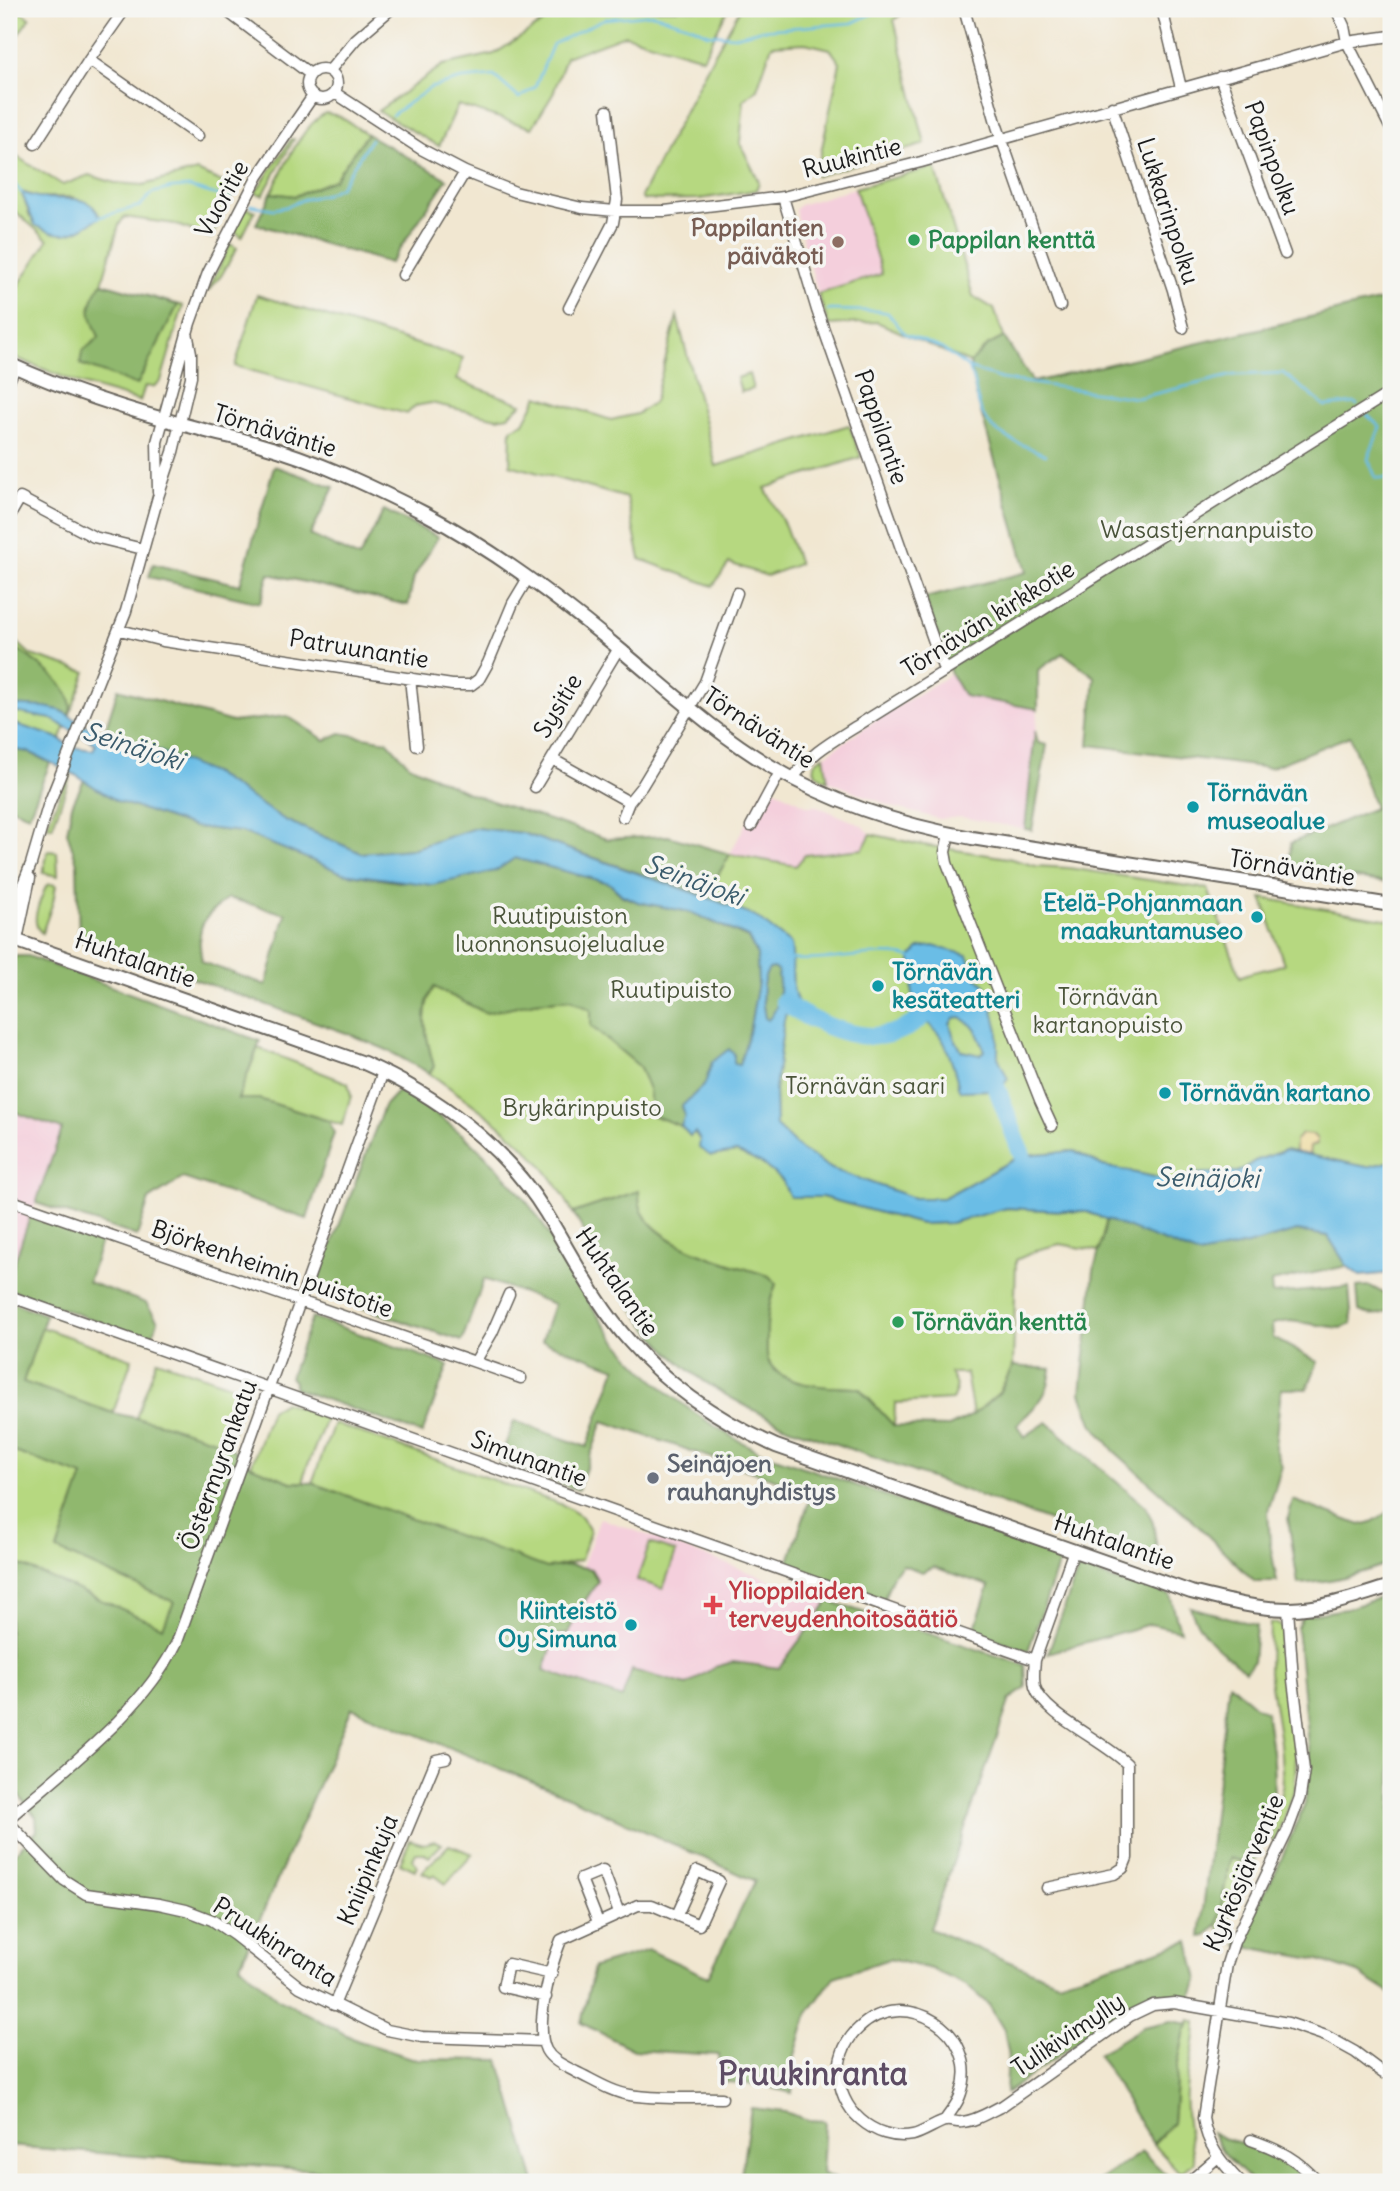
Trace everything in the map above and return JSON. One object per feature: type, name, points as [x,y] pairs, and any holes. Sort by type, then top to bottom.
[{"type":"main road","name":"Törnäväntie","points":[[12,365],[95,399],[258,443],[339,473],[427,515],[528,578],[619,648],[689,709],[739,746],[793,779],[873,814],[949,834],[1391,905]]},
{"type":"main road","name":"Huhtalantie","points":[[11,939],[383,1072],[426,1095],[459,1118],[506,1161],[545,1211],[609,1316],[643,1357],[677,1389],[717,1415],[776,1446],[1191,1592],[1238,1604],[1288,1609],[1321,1605],[1391,1586]]},
{"type":"street","points":[[35,144],[125,9]]},
{"type":"street","points":[[224,9],[310,74]]},
{"type":"street","points":[[331,70],[356,39],[391,9]]},
{"type":"street","points":[[964,9],[1003,138],[1060,306]]},
{"type":"street","points":[[1162,9],[1181,88]]},
{"type":"street","points":[[1336,9],[1344,26],[1347,42],[1391,129]]},
{"type":"street","name":"Ruukintie","points":[[335,93],[421,149],[465,172],[515,192],[547,201],[615,211],[665,211],[783,197],[902,167],[1347,42],[1391,36]]},
{"type":"street","points":[[89,60],[198,136]]},
{"type":"street","points":[[317,69],[331,70],[337,78],[335,93],[322,99],[313,96],[307,88],[310,74],[317,69]]},
{"type":"street","name":"Papinpolku","points":[[1220,77],[1286,254]]},
{"type":"street","name":"Vuoritie","points":[[171,421],[187,332],[212,262],[258,176],[313,96]]},
{"type":"street","name":"Lukkarinpolku","points":[[1112,107],[1173,289],[1183,328]]},
{"type":"street","points":[[569,308],[612,228],[617,200],[607,111]]},
{"type":"street","points":[[403,275],[465,172]]},
{"type":"street","name":"Pappilantie","points":[[783,197],[817,310],[944,670]]},
{"type":"street","name":"Vuoritie","points":[[171,421],[191,377],[187,332]]},
{"type":"street","points":[[9,381],[12,365]]},
{"type":"street","name":"Törnävän kirkkotie","points":[[793,779],[812,756],[944,670],[1391,392]]},
{"type":"street","points":[[158,496],[155,456],[171,421]]},
{"type":"street","points":[[11,939],[25,907],[32,864],[44,818],[120,630],[173,452],[171,421]]},
{"type":"street","points":[[9,517],[20,498],[94,537],[143,550]]},
{"type":"street","name":"Patruunantie","points":[[120,630],[163,641],[460,686],[471,685],[479,679],[488,663],[513,603],[528,578]]},
{"type":"street","points":[[623,817],[629,802],[642,786],[705,682],[737,593]]},
{"type":"street","name":"Sysitie","points":[[535,787],[619,648]]},
{"type":"street","points":[[410,678],[417,746]]},
{"type":"street","points":[[552,759],[629,802]]},
{"type":"street","points":[[751,826],[780,772]]},
{"type":"street","points":[[949,834],[947,863],[1052,1126]]},
{"type":"street","points":[[9,919],[32,864]]},
{"type":"street","name":"Östermyrankatu","points":[[11,1817],[104,1734],[152,1684],[167,1664],[270,1388],[383,1072]]},
{"type":"street","name":"Björkenheimin puistotie","points":[[9,1200],[521,1378]]},
{"type":"street","points":[[475,1362],[492,1333],[509,1294]]},
{"type":"street","name":"Simunantie","points":[[9,1296],[1035,1660]]},
{"type":"street","points":[[1047,1888],[1107,1876],[1123,1867],[1127,1858],[1127,1764],[1114,1751],[1071,1723],[1041,1699],[1033,1675],[1035,1660],[1074,1550]]},
{"type":"street","name":"Kyrkösjärventie","points":[[1240,2182],[1218,2157],[1205,2134],[1203,2118],[1227,1964],[1234,1942],[1287,1832],[1300,1797],[1304,1770],[1288,1609]]},
{"type":"street","name":"Kniipinkuja","points":[[334,2005],[436,1760],[446,1758]]},
{"type":"street","name":"Pruukinranta","points":[[9,1803],[11,1817],[64,1880],[86,1894],[159,1904],[212,1920],[300,1987],[387,2030],[422,2037],[543,2041]]},
{"type":"street","points":[[598,1922],[581,1879],[603,1870],[619,1913]]},
{"type":"street","points":[[677,1915],[698,1871],[719,1881],[699,1925],[652,1905],[638,1905],[562,1940],[546,1997],[541,2029],[543,2041],[548,2053],[558,2063],[629,2095],[722,2098]]},
{"type":"street","points":[[546,1997],[503,1987],[508,1964],[552,1974]]},
{"type":"street","name":"Tulikivimylly","points":[[945,2120],[956,2105],[965,2076],[961,2052],[950,2032],[924,2014],[909,2011],[878,2015],[864,2023],[845,2047],[839,2069],[842,2092],[858,2119],[874,2130],[892,2136],[912,2136],[945,2120],[964,2122],[1002,2106],[1130,2016],[1153,2005],[1174,2003],[1288,2023],[1325,2036],[1355,2052],[1383,2073]]},
{"type":"street","points":[[1251,2140],[1284,2153],[1299,2163],[1318,2182]]},
{"type":"street","points":[[1189,2182],[1218,2157]]},
{"type":"shaded area","name":"Pappilantien päiväkoti","points":[[855,188],[882,274],[818,294],[795,210],[800,205]]},
{"type":"shaded area","points":[[951,674],[964,696],[1038,709],[1025,829],[961,817],[940,819],[896,808],[828,781],[824,756],[880,717]]},
{"type":"shaded area","points":[[766,785],[808,806],[817,806],[861,825],[871,834],[863,849],[806,855],[796,866],[730,854]]},
{"type":"shaded area","points":[[9,1110],[62,1129],[9,1278]]},
{"type":"shaded area","points":[[600,1518],[829,1601],[779,1668],[733,1662],[715,1667],[687,1685],[632,1670],[623,1698],[543,1670],[556,1635],[568,1634],[577,1613],[598,1581],[591,1569],[582,1567]]},
{"type":"green space","points":[[9,9],[16,9],[30,18],[9,47]]},
{"type":"green space","points":[[564,9],[727,11],[703,58],[625,35],[566,57],[553,94],[532,128],[458,105],[439,146],[378,111],[443,65],[494,54]]},
{"type":"green space","points":[[740,9],[908,9],[894,20],[925,144],[816,176],[840,63],[830,49],[805,43],[772,45],[757,89],[744,100],[740,143],[759,182],[756,190],[700,199],[643,200],[641,197]]},
{"type":"green space","points":[[325,113],[339,116],[367,134],[334,180],[295,196],[271,193],[300,138]]},
{"type":"green space","points":[[367,134],[447,179],[390,263],[256,224],[271,193],[295,196],[334,180]]},
{"type":"green space","points":[[291,139],[294,139],[263,195],[255,193]]},
{"type":"green space","points":[[9,152],[63,185],[89,175],[115,183],[143,185],[197,171],[236,188],[211,238],[175,224],[124,217],[119,225],[102,283],[183,306],[161,381],[153,387],[145,386],[140,401],[78,383],[9,355],[9,300],[48,240],[9,206]],"holes":[[[22,192],[37,197],[75,197],[30,217]]]},
{"type":"green space","points":[[935,167],[973,296],[994,309],[1004,337],[987,346],[970,363],[877,322],[829,325],[818,294],[882,274],[855,188]]},
{"type":"green space","points":[[246,208],[255,211],[242,237],[234,231]]},
{"type":"green space","points":[[230,244],[237,248],[221,276],[208,291]]},
{"type":"green space","points":[[102,283],[178,305],[137,385],[80,364],[82,352],[99,337],[90,310],[93,298]]},
{"type":"green space","points":[[257,295],[463,358],[457,380],[522,404],[508,416],[497,418],[431,403],[415,406],[407,414],[235,366]]},
{"type":"green space","name":"Wasastjernanpuisto","points":[[1391,298],[1391,883],[1289,869],[1291,843],[1375,808],[1350,736],[1269,768],[1089,745],[1095,677],[1063,653],[1038,670],[1038,709],[964,696],[951,674],[925,598],[1027,572],[976,395],[970,363],[987,346],[1004,337],[1033,382]]},
{"type":"green space","points":[[677,316],[716,466],[849,425],[861,457],[765,488],[785,526],[799,564],[767,576],[729,563],[713,586],[640,559],[627,498],[510,465],[511,429],[524,423],[538,396],[611,420],[637,414],[654,402]]},
{"type":"green space","points":[[749,374],[753,389],[741,392],[737,378]]},
{"type":"green space","points":[[274,466],[334,487],[310,535],[359,558],[384,510],[438,537],[414,577],[408,605],[269,574],[260,603],[149,577],[153,564],[240,585]]},
{"type":"green space","points":[[9,635],[31,655],[86,672],[60,741],[56,737],[9,722]]},
{"type":"green space","points":[[9,643],[60,683],[71,704],[69,715],[59,710],[9,705]]},
{"type":"green space","points":[[118,689],[232,722],[287,716],[325,740],[340,733],[387,741],[409,765],[468,793],[607,839],[668,836],[730,854],[706,896],[522,833],[475,828],[412,849],[361,853],[285,820],[214,774],[105,730]]},
{"type":"green space","points":[[1035,731],[1038,743],[1047,745],[1032,830],[1025,829]]},
{"type":"green space","points":[[9,749],[29,752],[50,763],[29,815],[9,807]]},
{"type":"green space","points":[[824,756],[828,781],[818,776],[814,768],[816,761]]},
{"type":"green space","points":[[68,774],[71,775],[52,827],[47,826]]},
{"type":"green space","name":"Ruutipuisto","points":[[84,780],[117,801],[195,827],[242,832],[343,873],[399,882],[495,871],[515,858],[609,883],[622,896],[638,902],[690,912],[748,938],[757,955],[758,983],[749,1033],[739,1066],[712,1062],[705,1084],[682,1106],[685,1116],[681,1126],[652,1115],[649,1089],[639,1066],[591,1026],[591,1010],[571,999],[534,1002],[486,1013],[434,987],[425,1016],[434,1067],[429,1073],[387,1050],[349,1034],[110,949],[79,941],[77,863],[67,832],[72,805]],"holes":[[[228,898],[286,914],[266,985],[202,962],[200,931],[206,918]]]},
{"type":"green space","name":"Törnävän kartanopuisto","points":[[871,834],[1008,858],[1036,866],[1069,868],[1208,889],[1240,977],[1284,964],[1262,898],[1391,920],[1391,1161],[1367,1167],[1285,1150],[1255,1161],[1238,1172],[1192,1174],[1178,1182],[1103,1166],[1074,1151],[1022,1155],[943,1198],[914,1198],[832,1169],[800,1149],[776,1126],[775,1090],[784,1020],[786,1013],[799,1004],[793,994],[791,944],[756,917],[706,896],[730,854],[796,866],[805,855],[863,849]]},
{"type":"green space","points":[[48,851],[57,852],[58,876],[43,873]]},
{"type":"green space","points":[[56,885],[42,933],[36,923],[36,917],[46,886]]},
{"type":"green space","points":[[28,956],[260,1041],[238,1099],[259,1099],[329,1121],[334,1133],[307,1219],[183,1178],[149,1200],[137,1236],[36,1203],[62,1129],[9,1110],[9,959]]},
{"type":"green space","points":[[773,968],[778,971],[779,998],[768,1021],[764,1012],[763,986],[766,974]]},
{"type":"green space","name":"Brykärinpuisto","points":[[434,987],[486,1013],[534,1002],[571,999],[591,1010],[591,1026],[639,1066],[649,1088],[652,1115],[681,1126],[690,1136],[694,1132],[711,1156],[736,1152],[761,1163],[782,1180],[790,1197],[822,1197],[921,1224],[950,1223],[1007,1208],[1087,1212],[1107,1219],[1099,1251],[1060,1244],[1040,1249],[1016,1260],[1013,1366],[999,1393],[973,1415],[966,1373],[950,1373],[956,1386],[952,1400],[895,1403],[894,1426],[859,1388],[795,1381],[774,1369],[767,1358],[767,1331],[768,1311],[776,1284],[769,1276],[718,1260],[666,1236],[643,1213],[638,1191],[573,1213],[556,1184],[528,1150],[496,1122],[429,1073],[434,1067],[425,1016]]},
{"type":"green space","points":[[258,1048],[348,1083],[351,1096],[342,1125],[259,1099],[238,1099]]},
{"type":"green space","points":[[398,1091],[455,1128],[504,1175],[533,1210],[618,1343],[653,1380],[693,1412],[758,1451],[1061,1557],[1028,1651],[974,1631],[989,1586],[934,1567],[922,1572],[903,1565],[893,1575],[884,1599],[787,1567],[812,1492],[603,1421],[578,1490],[499,1462],[514,1421],[587,1447],[616,1368],[542,1341],[554,1304],[484,1279],[462,1341],[320,1294],[315,1290],[384,1106]]},
{"type":"green space","points":[[639,1191],[643,1213],[652,1225],[666,1236],[699,1253],[769,1276],[776,1284],[768,1310],[767,1331],[767,1358],[774,1369],[795,1381],[859,1388],[894,1426],[949,1427],[973,1415],[999,1393],[1013,1366],[1051,1369],[1044,1395],[1017,1425],[1024,1437],[1047,1422],[1146,1507],[1153,1523],[1159,1564],[1106,1541],[786,1426],[706,1382],[677,1360],[638,1316],[573,1213]]},
{"type":"green space","points":[[30,1217],[101,1241],[88,1282],[146,1303],[158,1321],[151,1341],[9,1289],[9,1278]]},
{"type":"green space","points":[[1107,1219],[1199,1254],[1247,1245],[1297,1231],[1328,1236],[1347,1266],[1271,1282],[1272,1294],[1349,1287],[1352,1324],[1340,1328],[1290,1321],[1272,1324],[1273,1338],[1318,1362],[1307,1389],[1281,1389],[1275,1447],[1282,1466],[1268,1511],[1277,1582],[1255,1582],[1192,1520],[1114,1451],[1092,1423],[1081,1393],[1094,1270]]},
{"type":"green space","points":[[1370,1286],[1391,1297],[1391,1309],[1375,1314],[1359,1311],[1357,1287]]},
{"type":"green space","points":[[9,1301],[46,1315],[23,1382],[113,1413],[164,1424],[215,1440],[228,1445],[251,1466],[291,1482],[312,1483],[547,1568],[570,1565],[591,1569],[598,1581],[577,1613],[568,1634],[556,1635],[544,1670],[622,1698],[632,1670],[687,1685],[715,1667],[733,1662],[779,1668],[829,1601],[1025,1665],[1026,1688],[1010,1699],[930,1929],[1058,1982],[1189,1941],[1198,1980],[1191,1998],[1151,1997],[1129,2005],[1006,2093],[1008,2051],[1004,2030],[989,2005],[966,1985],[931,1969],[889,1959],[834,1977],[808,2013],[795,2055],[792,2093],[760,2085],[719,2081],[719,2055],[634,2050],[581,2023],[594,1967],[649,1950],[708,1977],[755,1881],[558,1792],[352,1708],[240,1965],[277,1998],[356,2040],[415,2059],[499,2060],[535,2182],[470,2182],[9,2146],[9,1859],[37,1831],[36,1817],[9,1783],[9,1560],[163,1627],[174,1602],[57,1550],[83,1476],[9,1450]]},
{"type":"green space","points":[[312,1317],[448,1365],[422,1434],[294,1388],[295,1383],[290,1377]]},
{"type":"green space","points":[[41,1327],[132,1359],[113,1413],[23,1382]]},
{"type":"green space","points":[[157,1360],[239,1388],[244,1398],[228,1445],[136,1418]]},
{"type":"green space","points":[[284,1402],[326,1419],[304,1475],[304,1482],[291,1482],[251,1466],[271,1410]]},
{"type":"green space","points":[[334,1423],[563,1505],[582,1517],[590,1531],[581,1560],[547,1569],[312,1483]]},
{"type":"green space","points":[[9,1450],[84,1476],[58,1550],[174,1602],[163,1628],[9,1560]]},
{"type":"green space","points":[[1293,1500],[1360,1525],[1372,1522],[1391,1510],[1391,1562],[1346,1577],[1298,1584],[1288,1518]]},
{"type":"green space","points":[[650,1543],[676,1552],[663,1589],[637,1580]]},
{"type":"green space","points":[[1088,1569],[1108,1578],[1170,1595],[1180,1631],[1150,1624],[1048,1653],[1078,1570]]},
{"type":"green space","points":[[1391,1594],[1391,1994],[1358,1973],[1319,1960],[1237,1945],[1278,1867],[1305,1803],[1310,1767],[1297,1627],[1303,1616],[1346,1609]]},
{"type":"green space","points":[[1190,1607],[1256,1625],[1253,1662],[1246,1671],[1206,1636]]},
{"type":"green space","points":[[1270,1623],[1278,1624],[1284,1629],[1296,1747],[1295,1787],[1275,1841],[1271,1840],[1283,1783],[1280,1742],[1269,1672]]},
{"type":"green space","points":[[1229,1683],[1266,1712],[1274,1792],[1268,1824],[1253,1865],[1230,1858],[1218,1924],[1206,1936],[1200,1937]]},
{"type":"green space","points":[[410,1840],[424,1844],[435,1841],[442,1844],[429,1857],[424,1853],[416,1853],[413,1859],[417,1867],[415,1870],[400,1863]]},
{"type":"green space","points":[[449,1845],[473,1854],[446,1884],[434,1875],[432,1877],[422,1872]]},
{"type":"green space","points":[[1230,1858],[1253,1865],[1220,1932],[1218,1924]]},
{"type":"green space","points":[[1190,2020],[1196,2022],[1196,2031],[1187,2083],[1186,2109],[1194,2162],[1180,2173],[1153,2144],[1173,2123],[1177,2068],[1185,2030]]},
{"type":"green space","points":[[1171,2021],[1190,2024],[1185,2030],[1177,2068],[1173,2123],[1153,2144],[1098,2054],[1143,2027]]},
{"type":"green space","points":[[751,2108],[825,2121],[822,2173],[842,2182],[740,2182]]},
{"type":"green space","points":[[1212,2132],[1222,2138],[1272,2151],[1300,2171],[1288,2182],[1252,2182],[1224,2153]]},
{"type":"green space","points":[[1142,2152],[1170,2178],[1167,2182],[1096,2182]]},
{"type":"sand","points":[[1301,1134],[1313,1135],[1317,1139],[1317,1144],[1310,1147],[1309,1156],[1295,1154],[1295,1141]]},
{"type":"water","points":[[21,192],[47,198],[81,200],[89,203],[100,217],[76,231],[53,233],[35,225]]},
{"type":"water","name":"Seinäjoki","points":[[9,705],[59,710],[91,728],[116,733],[214,774],[285,820],[361,853],[412,849],[475,828],[522,833],[756,917],[791,944],[793,982],[799,1004],[795,1011],[786,1013],[784,1020],[775,1090],[776,1126],[800,1149],[832,1169],[914,1198],[943,1198],[1022,1155],[1074,1151],[1103,1166],[1178,1182],[1192,1174],[1238,1172],[1255,1161],[1285,1150],[1367,1167],[1391,1161],[1391,1273],[1360,1276],[1347,1266],[1328,1236],[1297,1231],[1199,1255],[1087,1212],[1007,1208],[950,1223],[921,1224],[822,1197],[790,1197],[782,1180],[761,1163],[736,1152],[711,1156],[699,1148],[700,1140],[695,1132],[690,1136],[681,1126],[685,1116],[682,1106],[705,1084],[712,1062],[729,1049],[734,1054],[734,1064],[739,1065],[749,1033],[758,983],[757,955],[748,937],[690,912],[638,902],[622,895],[609,883],[515,858],[495,871],[432,885],[343,873],[242,832],[195,827],[117,801],[72,773],[29,752],[9,749],[9,722],[56,737],[72,747],[93,750],[96,744],[51,719],[9,711]],"holes":[[[769,969],[778,971],[777,1004],[768,1020],[765,1018],[763,1006],[764,980]]]},
{"type":"water","points":[[933,946],[968,955],[976,977],[987,987],[998,1030],[998,1057],[1008,1079],[999,1090],[961,1091],[958,1087],[944,1043],[914,1004],[912,987],[918,980],[918,971],[911,966],[911,958],[919,948]],"holes":[[[961,1017],[975,1028],[985,1051],[980,1055],[962,1051],[950,1024],[954,1018]]]},
{"type":"waterway","points":[[392,115],[430,88],[462,79],[494,76],[519,98],[535,87],[553,44],[604,19],[653,14],[708,34],[735,36],[760,30],[852,23],[882,9]]},
{"type":"waterway","points":[[250,205],[274,209],[286,207],[340,187],[371,139]]},
{"type":"waterway","points":[[9,178],[22,193]]},
{"type":"waterway","points":[[96,218],[140,206],[152,193],[172,188],[189,187],[231,199]]},
{"type":"waterway","points":[[828,310],[888,313],[905,334],[941,348],[969,368],[1001,379],[1137,398],[1234,375],[1283,373],[1325,406],[1357,405]]},
{"type":"waterway","points":[[969,368],[979,405],[990,424],[1006,437],[1046,455]]},
{"type":"waterway","points":[[1367,415],[1380,427],[1368,459],[1376,478],[1391,478]]},
{"type":"waterway","points":[[791,959],[886,954],[912,958]]},
{"type":"waterway","points":[[784,1001],[798,1012],[825,1025],[866,1036],[898,1032],[940,1007]]},
{"type":"waterway","points":[[990,1070],[1022,1155]]},
{"type":"place","name":"Pappilan kenttä","points":[[914,240]]},
{"type":"place","name":"Pappilantien päiväkoti","points":[[838,242]]},
{"type":"place","name":"Törnävän museoalue","points":[[1193,807]]},
{"type":"place","name":"Etelä-Pohjanmaan maakuntamuseo","points":[[1257,917]]},
{"type":"place","name":"Törnävän kesäteatteri","points":[[878,986]]},
{"type":"place","name":"Törnävän kartano","points":[[1165,1093]]},
{"type":"place","name":"Törnävän kenttä","points":[[898,1322]]},
{"type":"place","name":"Seinäjoen rauhanyhdistys","points":[[653,1478]]},
{"type":"place","name":"Ylioppilaiden terveydenhoitosäätiö","points":[[713,1605]]},
{"type":"place","name":"Kiinteistö Oy Simuna","points":[[631,1625]]},
{"type":"district","name":"Pruukinranta","points":[[813,2074]]},
{"type":"park label","name":"Ruutipuiston luonnonsuojelualue","points":[[560,930]]},
{"type":"park label","name":"Törnävän saari","points":[[865,1086]]}]
